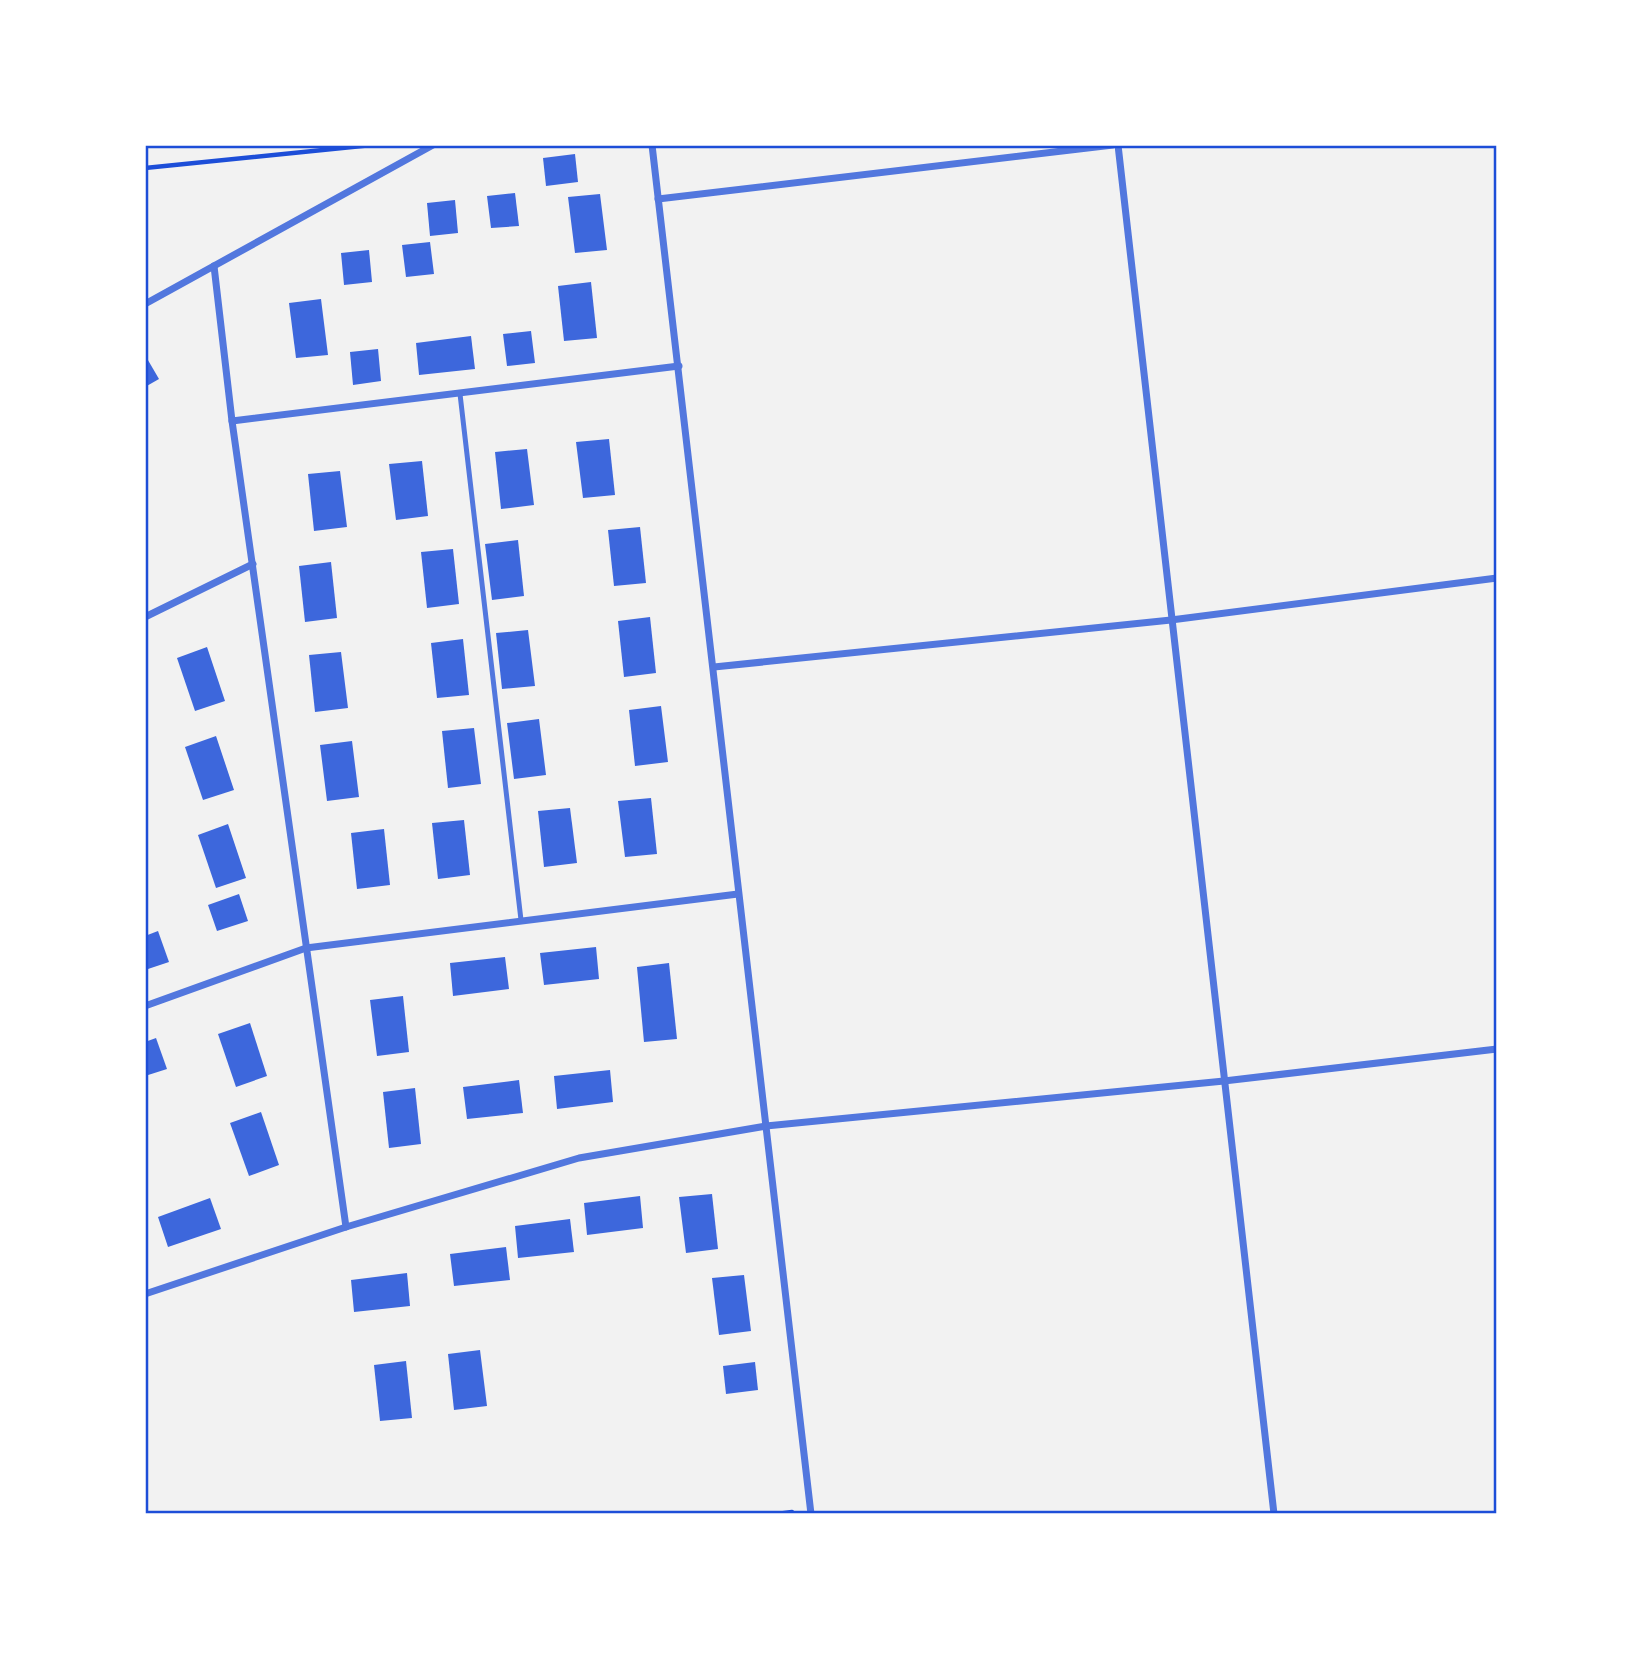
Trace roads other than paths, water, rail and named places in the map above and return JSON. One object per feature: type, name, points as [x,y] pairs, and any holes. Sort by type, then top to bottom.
[{"type":"street","points":[[145,304],[433,145]]},
{"type":"street","points":[[652,145],[811,1514]]},
{"type":"street","points":[[658,199],[1115,145],[1274,1514]]},
{"type":"street","points":[[214,266],[232,421],[346,1227]]},
{"type":"street","points":[[232,421],[679,366]]},
{"type":"street","points":[[145,617],[253,564]]},
{"type":"street","points":[[714,667],[1171,620],[1497,578]]},
{"type":"street","points":[[145,1006],[306,947],[738,894]]},
{"type":"street","points":[[145,1294],[346,1227],[579,1158],[766,1126],[1224,1082],[1497,1049]]},
{"type":"lane","points":[[460,394],[521,920]]}]
